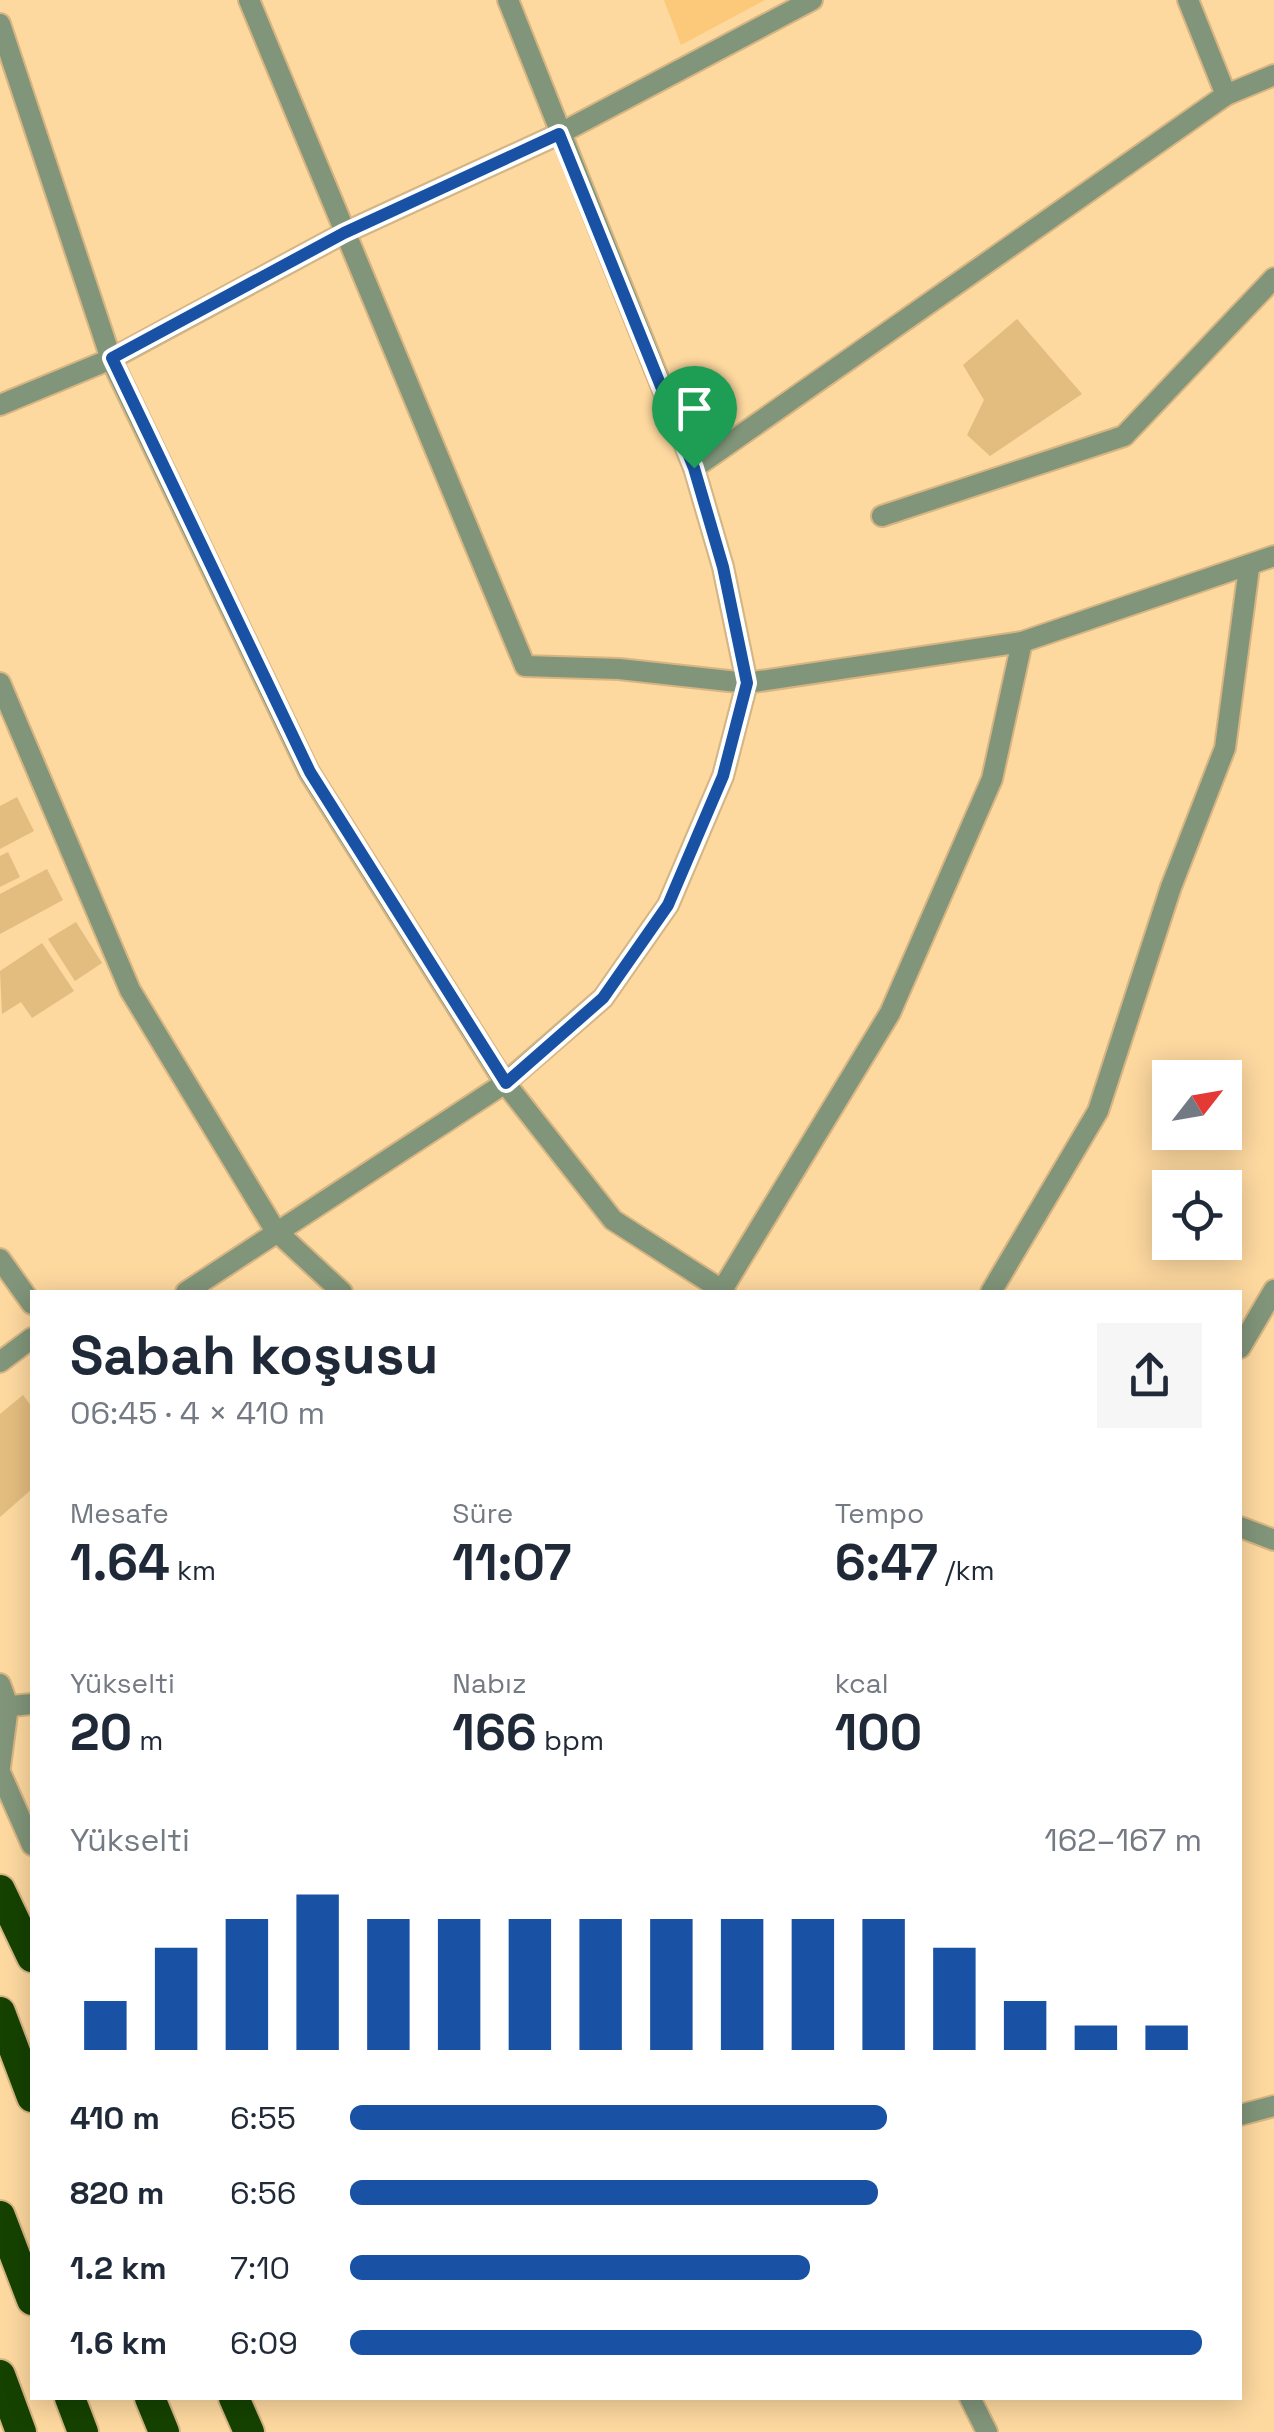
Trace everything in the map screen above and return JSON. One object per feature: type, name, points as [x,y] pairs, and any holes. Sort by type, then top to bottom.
[{"type":"highway","points":[[0,1890],[30,1953]]},
{"type":"highway","points":[[0,2012],[30,2093]]},
{"type":"highway","points":[[0,2216],[30,2295]]},
{"type":"highway","points":[[0,2375],[22,2432]]},
{"type":"highway","points":[[71,2400],[84,2432]]},
{"type":"highway","points":[[151,2400],[164,2432]]},
{"type":"highway","points":[[235,2400],[249,2432]]},
{"type":"street","points":[[249,0],[525,666],[619,670],[747,683],[1022,642],[1249,568],[1274,556]]},
{"type":"street","points":[[189,1290],[275,1230],[506,1083],[603,998],[668,905],[723,776],[747,683],[723,567],[694,468],[508,0]]},
{"type":"street","points":[[0,405],[112,358],[344,233],[559,134],[812,0]]},
{"type":"street","points":[[1188,0],[1226,96]]},
{"type":"street","points":[[0,24],[112,358],[310,772],[506,1083],[613,1220],[720,1290]]},
{"type":"street","points":[[694,468],[1226,96],[1274,76]]},
{"type":"street","points":[[882,516],[1124,436],[1274,278]]},
{"type":"street","points":[[992,1290],[1098,1111],[1172,887],[1225,748],[1249,568]]},
{"type":"street","points":[[724,1290],[890,1012],[992,779],[1022,642]]},
{"type":"street","points":[[0,683],[130,990],[275,1230],[340,1290]]},
{"type":"street","points":[[0,1260],[30,1301]]},
{"type":"street","points":[[1242,1345],[1274,1290]]},
{"type":"street","points":[[0,1362],[30,1340]]},
{"type":"street","points":[[1242,1528],[1274,1540]]},
{"type":"street","points":[[0,1684],[4,1707],[0,1770],[30,1840]]},
{"type":"street","points":[[4,1707],[30,1704]]},
{"type":"street","points":[[1242,2114],[1274,2106]]},
{"type":"street","points":[[971,2400],[987,2432]]},
{"type":"shaded area","points":[[664,0],[765,0],[681,45]]},
{"type":"building","points":[[1017,319],[1082,394],[990,456],[967,435],[984,400],[963,365]]},
{"type":"building","points":[[17,797],[34,831],[0,849],[0,806]]},
{"type":"building","points":[[8,852],[20,877],[0,887],[0,856]]},
{"type":"building","points":[[47,869],[63,900],[0,934],[0,894]]},
{"type":"building","points":[[76,922],[102,963],[75,981],[48,939]]},
{"type":"building","points":[[42,943],[74,991],[32,1018],[21,1002],[2,1014],[0,971]]},
{"type":"building","points":[[23,1395],[30,1404],[30,1491],[0,1517],[0,1414]]},
{"type":"route","points":[[559,134],[694,468],[723,567],[747,683],[723,776],[668,905],[603,998],[506,1083],[310,772],[112,358],[344,233],[559,134]]}]
